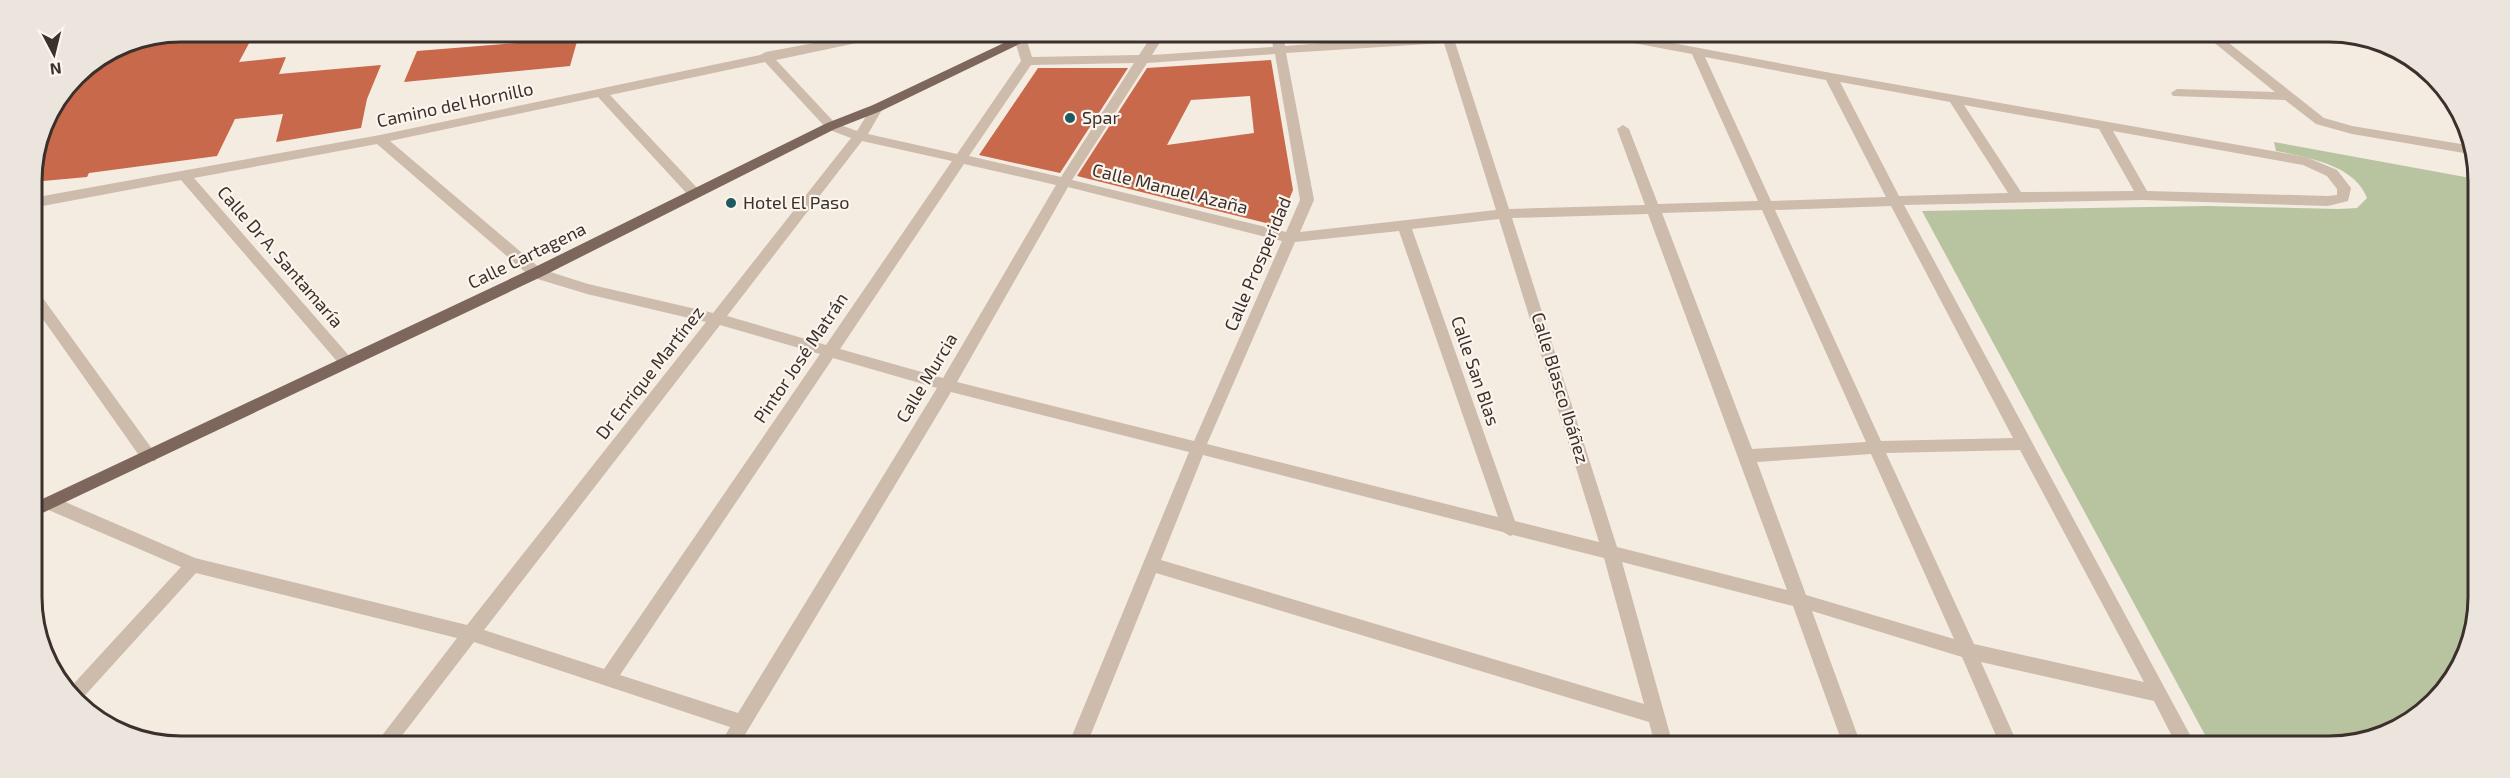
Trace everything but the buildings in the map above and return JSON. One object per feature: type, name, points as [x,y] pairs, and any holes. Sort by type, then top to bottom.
[{"type":"main road","name":"Calle Cartagena","points":[[42,506],[536,273],[831,126],[877,108],[1019,42]]},
{"type":"street","name":"Camino del Hornillo","points":[[42,201],[380,140],[838,42]]},
{"type":"street","points":[[1021,42],[1027,61],[1143,59],[1381,42]]},
{"type":"street","name":"Calle Murcia","points":[[734,736],[947,385],[1064,182],[1154,42]]},
{"type":"street","name":"Calle Prosperidad","points":[[1081,736],[1198,448],[1307,200],[1278,42]]},
{"type":"street","name":"Calle Blasco Ibáñez","points":[[1450,42],[1611,554],[1661,736]]},
{"type":"street","points":[[1644,42],[1698,54],[2104,126],[2143,195]]},
{"type":"street","points":[[2219,42],[2320,121],[2341,127],[2464,149]]},
{"type":"street","points":[[1698,54],[1877,447],[2005,736]]},
{"type":"street","points":[[766,56],[831,126]]},
{"type":"street","name":"Pintor José Matrán","points":[[608,678],[829,350],[963,159],[1027,61]]},
{"type":"street","points":[[1830,77],[1893,201],[2182,736]]},
{"type":"street","points":[[600,92],[695,194]]},
{"type":"street","points":[[2177,93],[2286,96]]},
{"type":"street","points":[[1954,99],[2017,197]]},
{"type":"street","name":"Dr Enrique Martínez","points":[[391,736],[717,319],[877,108]]},
{"type":"street","name":"Calle Manuel Azaña","points":[[831,126],[858,136],[1064,182],[1291,238],[1505,214],[2017,197],[2143,195],[2328,201],[2343,198],[2344,188],[2332,173],[2306,161],[2104,126]]},
{"type":"street","points":[[1623,129],[1747,456],[1849,736]]},
{"type":"street","points":[[380,140],[536,273],[587,289],[717,319],[947,385],[1510,529],[1799,600],[1968,651],[2160,694]]},
{"type":"street","name":"Calle Dr A. Santamaría","points":[[185,176],[346,362]]},
{"type":"street","name":"Calle San Blas","points":[[1404,226],[1510,529]]},
{"type":"street","points":[[42,307],[149,457]]},
{"type":"street","points":[[1747,456],[1877,447],[2023,444]]},
{"type":"street","points":[[50,502],[193,565],[472,634],[742,723]]},
{"type":"street","points":[[1150,564],[1655,716]]},
{"type":"street","points":[[78,691],[193,565]]},
{"type":"green space","points":[[2274,142],[2468,178],[2467,615],[2457,650],[2445,674],[2434,689],[2406,713],[2382,725],[2338,736],[2206,736],[1922,211],[2207,206],[2339,209],[2357,208],[2367,198],[2361,187],[2341,170],[2302,156],[2276,151]]},
{"type":"place","name":"Spar","points":[[1070,118]]},
{"type":"place","name":"Hotel El Paso","points":[[731,203]]}]
